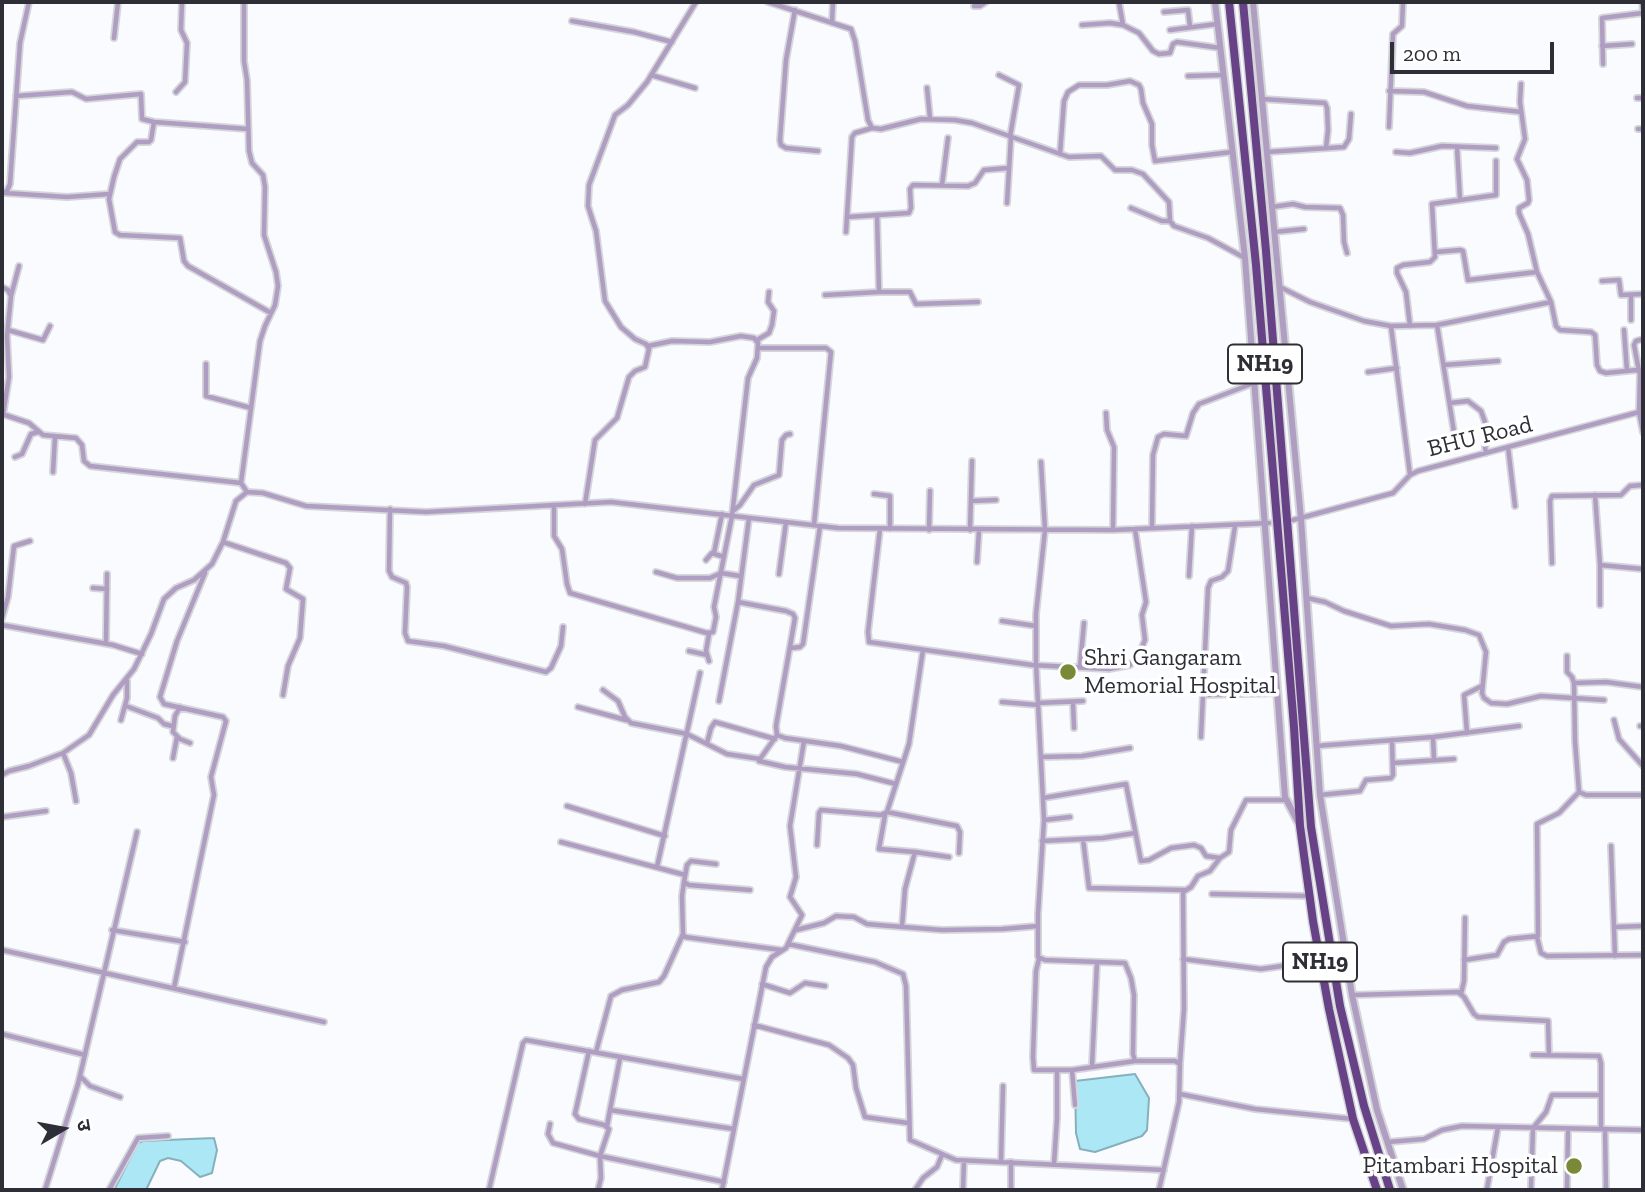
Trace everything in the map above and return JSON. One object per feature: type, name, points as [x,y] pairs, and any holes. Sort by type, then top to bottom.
[{"type":"highway","name":"NH19","points":[[1229,2],[1260,307],[1300,826],[1320,966],[1353,1119],[1377,1190]]},
{"type":"highway","name":"NH19","points":[[1243,2],[1266,251],[1311,827],[1339,1006],[1364,1106],[1390,1190]]},
{"type":"street","points":[[3,193],[10,184],[20,43],[29,2]]},
{"type":"street","points":[[114,38],[118,2]]},
{"type":"street","points":[[176,92],[185,82],[187,43],[181,30],[182,2]]},
{"type":"street","points":[[244,2],[244,61],[250,160],[261,171],[265,187],[264,235],[278,278],[278,293],[260,341],[241,483],[247,492]]},
{"type":"street","points":[[696,2],[652,75],[631,101],[615,115],[590,178],[588,199],[596,231],[605,302],[621,327],[648,346],[672,341],[710,342],[737,336],[757,340],[769,333],[772,325],[774,311],[768,302],[769,292]]},
{"type":"street","points":[[768,2],[851,29],[867,120],[872,128]]},
{"type":"street","points":[[832,23],[833,2]]},
{"type":"street","points":[[974,6],[986,2]]},
{"type":"street","points":[[1119,2],[1123,25]]},
{"type":"street","points":[[1215,2],[1245,258],[1286,800],[1300,826]]},
{"type":"street","points":[[1253,2],[1297,520],[1307,598],[1320,795],[1352,995],[1387,1142],[1403,1190]]},
{"type":"street","points":[[1389,127],[1393,34],[1402,26],[1402,2]]},
{"type":"street","points":[[1603,64],[1602,18],[1643,12],[1642,2]]},
{"type":"street","points":[[795,10],[786,60],[780,140],[783,147],[818,151]]},
{"type":"street","points":[[1164,12],[1188,10],[1189,27]]},
{"type":"street","points":[[572,21],[672,42]]},
{"type":"street","points":[[1170,30],[1217,24]]},
{"type":"street","points":[[1082,25],[1123,25],[1139,33],[1153,51],[1159,54],[1170,53],[1173,44],[1177,42],[1220,48]]},
{"type":"street","points":[[1602,46],[1632,44]]},
{"type":"street","points":[[652,75],[695,88]]},
{"type":"street","points":[[999,75],[1019,85],[1010,137],[1007,203]]},
{"type":"street","points":[[1188,76],[1223,75]]},
{"type":"street","points":[[1060,154],[1068,92],[1079,85],[1107,85],[1130,81],[1139,85],[1152,124],[1155,161],[1232,152]]},
{"type":"street","points":[[1521,84],[1525,139],[1517,159],[1527,180],[1529,200],[1519,208],[1519,213],[1528,234],[1537,272],[1551,302],[1556,326],[1560,330],[1591,332],[1595,335],[1600,371],[1639,371]]},
{"type":"street","points":[[927,88],[930,118]]},
{"type":"street","points":[[1389,91],[1424,92],[1467,106],[1521,112]]},
{"type":"street","points":[[16,96],[72,92],[86,99],[141,94],[142,119],[248,130]]},
{"type":"street","points":[[1262,99],[1325,103],[1328,108],[1326,148]]},
{"type":"street","points":[[1266,152],[1341,147],[1348,144],[1352,114]]},
{"type":"street","points":[[846,232],[852,137],[855,133],[872,128],[881,129],[930,118],[972,123],[1060,154],[1076,157],[1101,156],[1115,170],[1138,171],[1165,196],[1170,208],[1170,221],[1174,226],[1208,238],[1245,258]]},
{"type":"street","points":[[154,122],[149,142],[137,142],[120,159],[109,194],[113,228],[117,234],[180,238],[184,261],[188,266],[271,313]]},
{"type":"street","points":[[942,185],[947,138]]},
{"type":"street","points":[[1396,152],[1410,153],[1438,147],[1496,148]]},
{"type":"street","points":[[1457,148],[1460,200]]},
{"type":"street","points":[[1410,326],[1406,292],[1397,268],[1430,262],[1435,257],[1432,204],[1496,195],[1496,161]]},
{"type":"street","points":[[847,217],[909,213],[913,184],[972,185],[984,170],[1008,168]]},
{"type":"street","points":[[3,193],[67,197],[109,194]]},
{"type":"street","points":[[1272,207],[1293,204],[1339,208],[1343,215],[1347,253]]},
{"type":"street","points":[[1131,208],[1162,221],[1170,221]]},
{"type":"street","points":[[877,215],[879,292]]},
{"type":"street","points":[[1274,232],[1304,229]]},
{"type":"street","points":[[1436,252],[1463,251],[1468,280],[1537,272]]},
{"type":"street","points":[[19,266],[11,296],[5,338],[9,377],[2,415],[29,423],[43,435],[79,440],[84,461],[90,466],[241,483]]},
{"type":"street","points":[[1602,281],[1618,280],[1620,294],[1643,294]]},
{"type":"street","points":[[1279,287],[1354,318],[1391,326],[1437,325],[1551,302]]},
{"type":"street","points":[[2,288],[8,289],[11,296]]},
{"type":"street","points":[[825,295],[910,292],[916,304],[978,302]]},
{"type":"street","points":[[1631,295],[1631,320]]},
{"type":"street","points":[[1437,325],[1454,432]]},
{"type":"street","points":[[8,330],[43,340],[50,326]]},
{"type":"street","points":[[1391,326],[1410,475]]},
{"type":"street","points":[[1624,330],[1627,371]]},
{"type":"street","points":[[689,651],[708,658],[709,634],[713,632],[716,620],[714,607],[733,513],[747,378],[755,363],[757,340]]},
{"type":"street","points":[[1643,340],[1636,341],[1634,345],[1641,377],[1643,432]]},
{"type":"street","points":[[585,504],[595,440],[617,418],[629,377],[635,370],[647,364],[648,346]]},
{"type":"street","points":[[758,348],[826,348],[831,352],[817,526],[803,644],[791,648]]},
{"type":"street","points":[[1444,365],[1498,361]]},
{"type":"street","points":[[206,364],[206,396],[251,408]]},
{"type":"street","points":[[1368,372],[1397,368]]},
{"type":"street","points":[[2,377],[9,377]]},
{"type":"street","points":[[1152,528],[1153,455],[1158,437],[1164,434],[1186,436],[1199,404],[1254,383]]},
{"type":"street","points":[[1450,403],[1468,401],[1481,411],[1490,436],[1485,447],[1486,453]]},
{"type":"street","points":[[1106,412],[1107,430],[1113,443],[1113,530]]},
{"type":"street","name":"BHU Road","points":[[1297,520],[1393,493],[1410,475],[1418,471],[1641,412]]},
{"type":"street","points":[[15,457],[22,454],[32,434],[38,432]]},
{"type":"street","points":[[733,513],[754,485],[779,475],[782,439],[790,434]]},
{"type":"street","points":[[53,472],[55,437]]},
{"type":"street","points":[[1508,447],[1515,506]]},
{"type":"street","points":[[970,530],[972,460]]},
{"type":"street","points":[[1041,462],[1045,530],[1036,626],[1036,664],[1044,820],[1033,1068],[1036,1071],[1072,1070],[1135,1061],[1175,1061],[1180,1064]]},
{"type":"street","points":[[1552,563],[1550,498],[1623,494],[1630,486],[1643,485]]},
{"type":"street","points":[[929,530],[930,491]]},
{"type":"street","points":[[174,989],[214,795],[211,778],[226,722],[223,717],[164,704],[160,697],[185,620],[206,572],[223,542],[236,501],[247,492],[263,493],[306,506],[353,510],[426,512],[611,502],[733,513],[817,526],[880,529],[1113,530],[1266,524]]},
{"type":"street","points":[[874,494],[890,496],[890,529]]},
{"type":"street","points":[[1595,495],[1600,605]]},
{"type":"street","points":[[971,501],[996,500]]},
{"type":"street","points":[[554,505],[554,536],[562,549],[570,593],[709,634]]},
{"type":"street","points":[[390,509],[390,571],[391,577],[406,583],[405,633],[408,641],[443,646],[546,672],[551,668],[561,646],[563,627]]},
{"type":"street","points":[[714,553],[722,514]]},
{"type":"street","points":[[719,701],[738,602],[749,517]]},
{"type":"street","points":[[779,573],[787,522]]},
{"type":"street","points":[[1189,576],[1192,526]]},
{"type":"street","points":[[1201,737],[1208,588],[1211,581],[1222,577],[1228,571],[1235,526]]},
{"type":"street","points":[[880,529],[867,637],[873,643],[1036,664],[1109,669],[1127,667],[1134,661],[1145,637],[1142,615],[1146,602],[1135,529]]},
{"type":"street","points":[[976,562],[979,530]]},
{"type":"street","points":[[2,618],[8,597],[14,546],[30,541]]},
{"type":"street","points":[[223,542],[286,563],[290,568],[286,589],[302,597],[300,638],[288,666],[282,695]]},
{"type":"street","points":[[706,560],[709,553],[724,557]]},
{"type":"street","points":[[1600,565],[1643,569]]},
{"type":"street","points":[[2,775],[63,753],[89,735],[108,702],[127,681],[142,654],[164,599],[176,588],[206,572]]},
{"type":"street","points":[[656,572],[677,578],[710,578],[722,573],[740,576]]},
{"type":"street","points":[[106,644],[107,574]]},
{"type":"street","points":[[93,588],[107,589]]},
{"type":"street","points":[[1307,598],[1391,626],[1429,624],[1475,633],[1482,639],[1486,652],[1482,686],[1484,698],[1491,703],[1507,704],[1541,696],[1604,700]]},
{"type":"street","points":[[738,602],[793,614],[796,623],[776,737],[763,757],[757,760]]},
{"type":"street","points":[[1002,621],[1036,626]]},
{"type":"street","points":[[1080,667],[1084,623]]},
{"type":"street","points":[[2,625],[106,644],[142,654]]},
{"type":"street","points":[[923,650],[913,724],[886,814],[879,849],[949,857]]},
{"type":"street","points":[[1567,656],[1567,672],[1574,683],[1579,792],[1559,813],[1537,824],[1537,937],[1544,955],[1643,955]]},
{"type":"street","points":[[657,867],[700,673]]},
{"type":"street","points":[[121,720],[127,681]]},
{"type":"street","points":[[1574,683],[1606,682],[1643,687]]},
{"type":"street","points":[[1467,733],[1464,695],[1482,686]]},
{"type":"street","points":[[603,690],[618,701],[627,720]]},
{"type":"street","points":[[1203,695],[1277,693]]},
{"type":"street","points":[[1002,702],[1038,704],[1083,701]]},
{"type":"street","points":[[1073,702],[1074,728]]},
{"type":"street","points":[[125,706],[172,726]]},
{"type":"street","points":[[180,707],[172,726],[173,732],[190,743]]},
{"type":"street","points":[[578,708],[627,720],[635,725],[687,734],[727,754],[799,769],[857,775],[896,784]]},
{"type":"street","points":[[1614,720],[1619,739],[1643,766]]},
{"type":"street","points":[[707,743],[715,722],[776,737],[841,746],[902,762]]},
{"type":"street","points":[[1316,746],[1433,737],[1519,726]]},
{"type":"street","points":[[173,758],[177,737]]},
{"type":"street","points":[[1433,737],[1434,760]]},
{"type":"street","points":[[1320,795],[1360,791],[1366,780],[1391,778],[1392,740]]},
{"type":"street","points":[[722,1190],[768,962],[789,944],[802,915],[790,897],[796,877],[790,826],[804,741]]},
{"type":"street","points":[[1041,757],[1082,756],[1130,748]]},
{"type":"street","points":[[63,753],[71,773],[76,802]]},
{"type":"street","points":[[1393,763],[1454,759]]},
{"type":"street","points":[[1044,798],[1126,784],[1141,861],[1149,860],[1171,848],[1194,845],[1201,848],[1206,856],[1220,858]]},
{"type":"street","points":[[1579,792],[1586,795],[1643,795]]},
{"type":"street","points":[[1083,839],[1089,888],[1184,890],[1191,887],[1198,876],[1216,866],[1230,849],[1231,830],[1246,800],[1286,800]]},
{"type":"street","points":[[567,806],[665,836]]},
{"type":"street","points":[[817,845],[818,813],[821,810],[886,814],[957,826],[960,832],[958,853]]},
{"type":"street","points":[[2,817],[46,811]]},
{"type":"street","points":[[1044,820],[1070,817]]},
{"type":"street","points":[[45,1190],[80,1075],[137,832]]},
{"type":"street","points":[[1042,841],[1103,838],[1135,833]]},
{"type":"street","points":[[561,842],[685,875]]},
{"type":"street","points":[[1611,846],[1615,956]]},
{"type":"street","points":[[902,927],[905,889],[915,852]]},
{"type":"street","points":[[596,1052],[611,996],[622,990],[659,982],[666,973],[683,934],[682,893],[687,865],[691,861],[716,864]]},
{"type":"street","points":[[684,882],[690,886],[750,890]]},
{"type":"street","points":[[1159,1190],[1180,1094],[1184,1009],[1184,890]]},
{"type":"street","points":[[1212,894],[1310,896]]},
{"type":"street","points":[[795,930],[824,923],[836,916],[854,917],[867,923],[942,930],[1038,926]]},
{"type":"street","points":[[1465,918],[1461,994],[1474,1014],[1482,1018],[1548,1021],[1549,1055]]},
{"type":"street","points":[[1614,927],[1643,926]]},
{"type":"street","points":[[113,930],[185,942]]},
{"type":"street","points":[[683,934],[693,939],[782,951]]},
{"type":"street","points":[[1464,960],[1497,955],[1508,939],[1537,937]]},
{"type":"street","points":[[789,944],[875,962],[903,974],[910,1140],[942,1155],[964,1161],[1164,1170]]},
{"type":"street","points":[[2,950],[324,1022]]},
{"type":"street","points":[[1039,959],[1122,962],[1126,966],[1134,995],[1135,1061]]},
{"type":"street","points":[[1183,959],[1261,969],[1289,965],[1320,966]]},
{"type":"street","points":[[1093,1066],[1097,962]]},
{"type":"street","points":[[762,984],[790,993],[804,983],[825,986]]},
{"type":"street","points":[[1352,995],[1447,992],[1461,994]]},
{"type":"street","points":[[754,1025],[836,1049],[853,1065],[856,1088],[865,1117],[908,1123]]},
{"type":"street","points":[[2,1034],[85,1055]]},
{"type":"street","points":[[489,1190],[524,1041],[743,1079]]},
{"type":"street","points":[[589,1051],[575,1114],[579,1119],[607,1126]]},
{"type":"street","points":[[1532,1055],[1599,1056],[1606,1190]]},
{"type":"street","points":[[598,1190],[601,1178],[600,1156],[609,1133],[607,1126],[620,1058]]},
{"type":"street","points":[[1072,1070],[1075,1105]]},
{"type":"street","points":[[1054,1164],[1057,1071]]},
{"type":"street","points":[[80,1075],[90,1086],[120,1097]]},
{"type":"street","points":[[1001,1162],[1003,1086]]},
{"type":"street","points":[[1531,1188],[1533,1128],[1546,1112],[1550,1098],[1554,1093],[1601,1095]]},
{"type":"street","points":[[1180,1094],[1255,1109],[1353,1119]]},
{"type":"street","points":[[610,1110],[734,1129]]},
{"type":"street","points":[[550,1124],[548,1134],[552,1143],[723,1182]]},
{"type":"street","points":[[1387,1142],[1424,1139],[1441,1130],[1462,1126],[1643,1130]]},
{"type":"street","points":[[1488,1188],[1498,1127]]},
{"type":"street","points":[[1567,1190],[1569,1129]]},
{"type":"street","points":[[109,1190],[138,1138],[168,1136]]},
{"type":"street","points":[[915,1190],[923,1178],[937,1167],[942,1155]]},
{"type":"street","points":[[963,1190],[964,1161]]},
{"type":"street","points":[[1012,1163],[1012,1190]]},
{"type":"water","points":[[1135,1074],[1149,1098],[1147,1130],[1142,1136],[1095,1152],[1080,1149],[1076,1133],[1075,1081]]},
{"type":"water","points":[[214,1138],[217,1150],[212,1173],[200,1177],[181,1161],[168,1158],[160,1161],[146,1190],[114,1190],[138,1143]]},
{"type":"place","name":"Shri Gangaram Memorial Hospital","points":[[1068,672]]},
{"type":"place","name":"Pitambari Hospital","points":[[1574,1166]]}]
